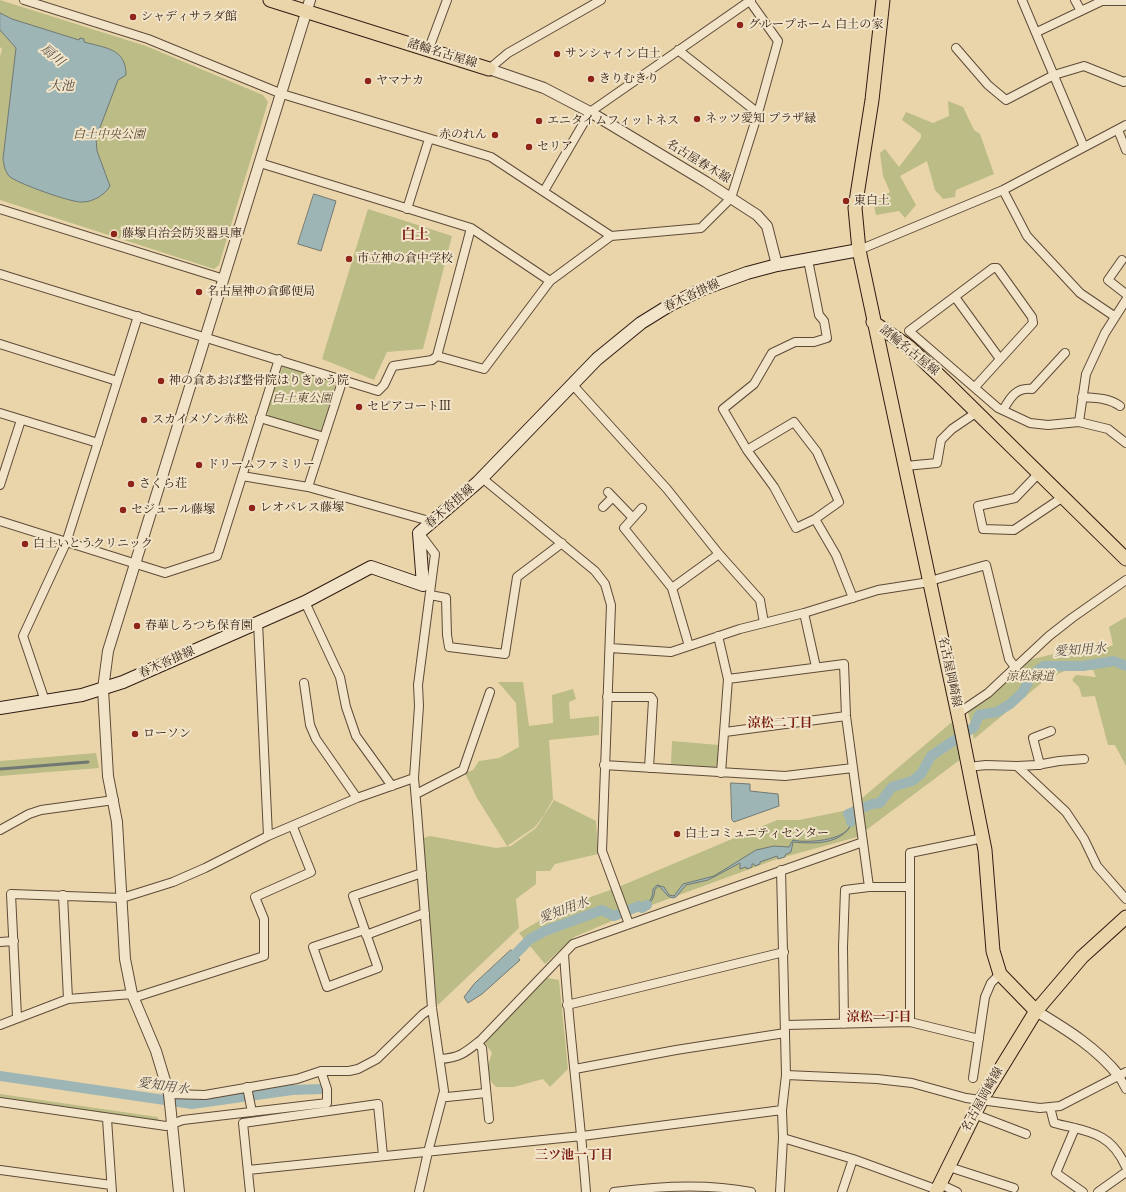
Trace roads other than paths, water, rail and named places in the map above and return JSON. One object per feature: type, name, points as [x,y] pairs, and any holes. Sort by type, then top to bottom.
[{"type":"main road","name":"諸輪名古屋線","points":[[270,0],[309,6],[428,51],[489,69]]},
{"type":"main road","name":"諸輪名古屋線","points":[[883,0],[873,94],[855,208],[859,250],[873,322],[900,340],[948,384],[1126,559]]},
{"type":"main road","name":"春木沓掛線","points":[[0,708],[45,701],[103,689],[305,602],[371,567],[423,585],[420,533],[482,478],[572,384],[624,335],[670,305],[727,280],[776,265],[859,250]]},
{"type":"main road","name":"名古屋岡崎線","points":[[873,322],[930,581],[983,838],[993,951],[1000,974],[1036,1011]]},
{"type":"main road","name":"名古屋岡崎線","points":[[938,1188],[982,1099],[1036,1011],[1082,957],[1126,917]]},
{"type":"street","points":[[24,0],[148,38],[282,94],[491,158],[544,191],[611,236]]},
{"type":"street","points":[[428,51],[447,0]]},
{"type":"street","name":"諸輪名古屋線","points":[[489,69],[508,53],[601,0]]},
{"type":"street","points":[[437,356],[484,369],[550,281],[611,236],[701,228],[732,198],[778,41],[750,0],[590,112],[544,191]]},
{"type":"street","points":[[1022,0],[1037,32],[1084,147]]},
{"type":"street","points":[[1075,0],[1080,11]]},
{"type":"street","points":[[1037,32],[1102,1],[1126,1]]},
{"type":"street","points":[[179,1192],[169,1094],[156,1051],[132,996],[125,959],[117,822],[114,800],[108,776],[103,689],[108,651],[309,6]]},
{"type":"street","points":[[956,48],[988,85],[1006,100],[1054,75],[1084,66],[1124,82],[1126,81]]},
{"type":"street","points":[[678,50],[758,113]]},
{"type":"street","name":"名古屋春木線","points":[[489,69],[544,88],[590,112],[758,215],[767,226],[776,265]]},
{"type":"street","points":[[859,250],[1003,190],[1126,125]]},
{"type":"street","points":[[1118,130],[1126,150]]},
{"type":"street","points":[[407,209],[429,139]]},
{"type":"street","points":[[260,163],[471,228],[550,281]]},
{"type":"street","points":[[1003,190],[1027,236],[1080,293],[1114,316]]},
{"type":"street","points":[[0,209],[224,279]]},
{"type":"street","points":[[0,274],[205,338],[279,359],[378,391],[384,385],[392,366],[432,360],[437,356],[471,228]]},
{"type":"street","points":[[748,450],[794,422],[817,452],[839,502],[815,519],[796,528],[774,487],[748,450],[723,409],[754,384],[772,353],[795,342],[814,342],[827,338],[824,321],[818,315],[808,260]]},
{"type":"street","points":[[1122,260],[1108,280],[1126,294]]},
{"type":"street","points":[[900,340],[993,268],[997,268],[1032,317],[1033,323],[975,387]]},
{"type":"street","points":[[955,297],[1000,359]]},
{"type":"street","points":[[1079,422],[1086,374],[1114,316],[1126,300]]},
{"type":"street","points":[[45,701],[23,636],[66,543],[138,316]]},
{"type":"street","points":[[910,331],[1003,410],[1030,424],[1048,425],[1079,422],[1108,429],[1126,443]]},
{"type":"street","points":[[0,344],[117,381]]},
{"type":"street","points":[[1003,410],[1012,394],[1024,388],[1032,389],[1065,352]]},
{"type":"street","points":[[0,521],[66,543],[166,573],[217,556],[279,359]]},
{"type":"street","points":[[308,487],[343,379]]},
{"type":"street","points":[[572,384],[668,489],[719,554],[760,600],[764,623]]},
{"type":"street","points":[[1082,398],[1098,398],[1114,402],[1120,406]]},
{"type":"street","points":[[905,466],[937,463],[941,440],[952,429],[976,412]]},
{"type":"street","points":[[0,413],[98,443]]},
{"type":"street","points":[[260,418],[324,438]]},
{"type":"street","points":[[0,485],[21,420]]},
{"type":"street","points":[[1039,473],[1015,498],[978,506],[983,529],[1014,530],[1063,497]]},
{"type":"street","points":[[242,476],[308,487],[433,522]]},
{"type":"street","points":[[482,478],[595,570],[605,584],[610,605],[610,648],[604,765],[602,851],[628,922]]},
{"type":"street","points":[[603,507],[610,495],[633,518]]},
{"type":"street","points":[[642,508],[624,528],[672,588],[689,646]]},
{"type":"street","points":[[815,519],[836,555],[853,598]]},
{"type":"street","points":[[419,1192],[444,1091],[432,1008],[414,778],[419,706],[418,685],[435,554],[420,533]]},
{"type":"street","points":[[430,595],[446,598],[447,635],[449,647],[505,654],[517,577],[562,543]]},
{"type":"street","points":[[672,588],[719,554]]},
{"type":"street","points":[[610,648],[671,652],[718,636],[804,613],[878,590],[930,581],[986,565],[1009,659],[1016,667]]},
{"type":"street","points":[[959,719],[1072,618],[1126,580]]},
{"type":"street","points":[[305,602],[340,677],[346,707],[356,736],[392,786]]},
{"type":"street","points":[[804,613],[816,667]]},
{"type":"street","points":[[258,622],[268,836]]},
{"type":"street","points":[[718,636],[728,679],[721,773]]},
{"type":"street","points":[[728,679],[844,664],[846,716],[869,887]]},
{"type":"street","points":[[304,683],[310,725],[316,739],[356,798]]},
{"type":"street","points":[[416,794],[463,770],[490,692]]},
{"type":"street","points":[[607,697],[651,697],[653,700],[649,768]]},
{"type":"street","points":[[725,732],[846,716]]},
{"type":"street","points":[[1040,765],[1033,738],[1051,731]]},
{"type":"street","points":[[968,767],[986,765],[1040,765],[1059,761],[1084,759]]},
{"type":"street","points":[[604,765],[784,776],[853,768]]},
{"type":"street","points":[[1017,766],[1066,812],[1084,839],[1097,866],[1126,899]]},
{"type":"street","points":[[17,1018],[11,894],[122,898],[173,882],[205,868],[268,836],[356,798],[414,778]]},
{"type":"street","points":[[0,830],[29,814],[41,810],[114,800]]},
{"type":"street","points":[[0,1025],[68,999],[132,996],[264,956],[264,919],[255,897],[311,872],[293,826]]},
{"type":"street","points":[[910,1022],[910,852],[983,838]]},
{"type":"street","points":[[440,1059],[454,1058],[466,1052],[477,1043],[573,944],[628,922],[863,842]]},
{"type":"street","points":[[780,1192],[784,1138],[782,1110],[786,1074],[781,870]]},
{"type":"street","points":[[422,873],[353,896],[365,932],[378,968],[327,987],[313,948],[365,932],[425,913]]},
{"type":"street","points":[[844,1024],[843,947],[845,890],[869,887],[910,887]]},
{"type":"street","points":[[64,896],[68,999]]},
{"type":"street","points":[[0,942],[14,941]]},
{"type":"street","points":[[567,1005],[784,952]]},
{"type":"street","points":[[564,954],[567,1005],[582,1136],[586,1192]]},
{"type":"street","points":[[973,1078],[985,997],[991,983],[1000,974]]},
{"type":"street","points":[[169,1094],[205,1095],[297,1079],[322,1071],[349,1071],[368,1065],[377,1059],[423,1014],[432,1008]]},
{"type":"street","points":[[1036,1011],[1094,1050],[1122,1074],[1126,1089]]},
{"type":"street","points":[[575,1069],[785,1029],[844,1024],[910,1022],[979,1039]]},
{"type":"street","points":[[477,1043],[482,1048],[489,1119]]},
{"type":"street","points":[[172,1117],[252,1112],[326,1103],[327,1089],[322,1071]]},
{"type":"street","points":[[786,1074],[877,1078],[912,1082],[966,1098],[1040,1108],[1060,1106],[1122,1074]]},
{"type":"street","points":[[247,1087],[252,1112]]},
{"type":"street","points":[[443,1096],[447,1097],[486,1093]]},
{"type":"street","points":[[0,1102],[107,1119],[166,1126],[172,1117]]},
{"type":"street","points":[[250,1192],[243,1123],[378,1104],[383,1156]]},
{"type":"street","points":[[1050,1107],[1054,1123],[1104,1137],[1108,1140],[1126,1167]]},
{"type":"street","points":[[248,1170],[582,1136],[782,1110]]},
{"type":"street","points":[[974,1114],[1026,1134]]},
{"type":"street","points":[[0,1170],[112,1188],[107,1119]]},
{"type":"street","points":[[1075,1128],[1056,1173],[1084,1192]]},
{"type":"street","points":[[784,1138],[853,1159],[938,1188],[957,1192]]},
{"type":"street","points":[[842,1192],[853,1159]]},
{"type":"street","points":[[949,1167],[1014,1188]]},
{"type":"street","points":[[1098,1192],[1126,1172]]},
{"type":"street","points":[[614,1192],[643,1188],[693,1187],[751,1192]]},
{"type":"water","name":"大池","points":[[0,13],[12,19],[79,40],[80,38],[84,39],[84,42],[113,51],[122,59],[125,66],[126,75],[118,80],[96,138],[97,151],[110,186],[98,197],[90,201],[82,202],[67,199],[44,192],[9,176],[4,166],[3,159],[16,48],[0,30]]},
{"type":"water","points":[[314,194],[336,201],[321,251],[298,244]]},
{"type":"water","points":[[731,783],[750,784],[750,791],[778,794],[779,806],[734,822],[732,820]]},
{"type":"water","points":[[846,811],[848,811],[851,815],[852,823],[846,831],[850,825],[850,817],[845,816]]},
{"type":"water","points":[[846,831],[841,836],[826,842],[793,842],[791,852],[785,855],[785,857],[778,859],[777,856],[760,862],[760,864],[755,866],[752,864],[752,867],[747,869],[746,867],[740,869],[740,863],[708,880],[686,885],[676,897],[672,898],[668,896],[659,886],[655,889],[654,896],[649,904],[640,910],[636,908],[635,905],[639,901],[644,906],[648,903],[652,897],[653,889],[657,885],[664,887],[669,895],[674,896],[683,884],[714,876],[756,850],[774,846],[789,847],[793,840],[819,841],[830,839]]},
{"type":"water","points":[[511,950],[520,960],[482,994],[468,1003],[464,997],[474,984]]},
{"type":"waterway","name":"愛知用水","points":[[851,822],[850,815],[848,814],[872,804],[880,803],[892,787],[912,781],[921,774],[931,756],[974,727],[979,715],[997,712],[1010,704],[1022,693],[1031,677],[1044,666],[1083,666],[1114,661],[1126,666]]},
{"type":"waterway","points":[[0,769],[88,762]]},
{"type":"waterway","name":"愛知用水","points":[[506,964],[530,939],[545,931],[602,910],[614,916],[639,906],[642,908],[647,905]]},
{"type":"waterway","name":"愛知用水","points":[[0,1076],[192,1104],[292,1090],[322,1089]]},
{"type":"place","name":"シャディサラダ館","points":[[133,17]]},
{"type":"place","name":"グループホーム 白土の家","points":[[740,25]]},
{"type":"place","name":"サンシャイン白土","points":[[557,54]]},
{"type":"place","name":"きりむきり","points":[[591,79]]},
{"type":"place","name":"ヤマナカ","points":[[368,81]]},
{"type":"place","name":"ネッツ愛知 プラザ緑","points":[[697,119]]},
{"type":"place","name":"エニタイムフィットネス","points":[[539,121]]},
{"type":"place","name":"赤のれん","points":[[495,135]]},
{"type":"place","name":"セリア","points":[[529,147]]},
{"type":"place","name":"東白土","points":[[846,201]]},
{"type":"place","name":"藤塚自治会防災器具庫","points":[[114,234]]},
{"type":"place","name":"市立神の倉中学校","points":[[349,259]]},
{"type":"place","name":"名古屋神の倉郵便局","points":[[199,292]]},
{"type":"place","name":"神の倉あおば整骨院はりきゅう院","points":[[161,381]]},
{"type":"place","name":"セピアコートⅢ","points":[[359,407]]},
{"type":"place","name":"スカイメゾン赤松","points":[[144,420]]},
{"type":"place","name":"ドリームファミリー","points":[[199,465]]},
{"type":"place","name":"さくら荘","points":[[131,484]]},
{"type":"place","name":"レオパレス藤塚","points":[[252,508]]},
{"type":"place","name":"セジュール藤塚","points":[[123,510]]},
{"type":"place","name":"白土いとうクリニック","points":[[25,544]]},
{"type":"place","name":"春華しろつち保育園","points":[[137,626]]},
{"type":"place","name":"ローソン","points":[[135,734]]},
{"type":"place","name":"白土コミュニティセンター","points":[[677,834]]},
{"type":"district","name":"白土","points":[[415,236]]},
{"type":"district","name":"涼松二丁目","points":[[780,724]]},
{"type":"district","name":"涼松一丁目","points":[[879,1018]]},
{"type":"district","name":"三ツ池一丁目","points":[[574,1156]]},
{"type":"water label","name":"扇川","points":[[52,56]]},
{"type":"park label","name":"白土中央公園","points":[[109,135]]},
{"type":"park label","name":"白土東公園","points":[[302,399]]},
{"type":"park label","name":"涼松緑道","points":[[1030,677]]}]
